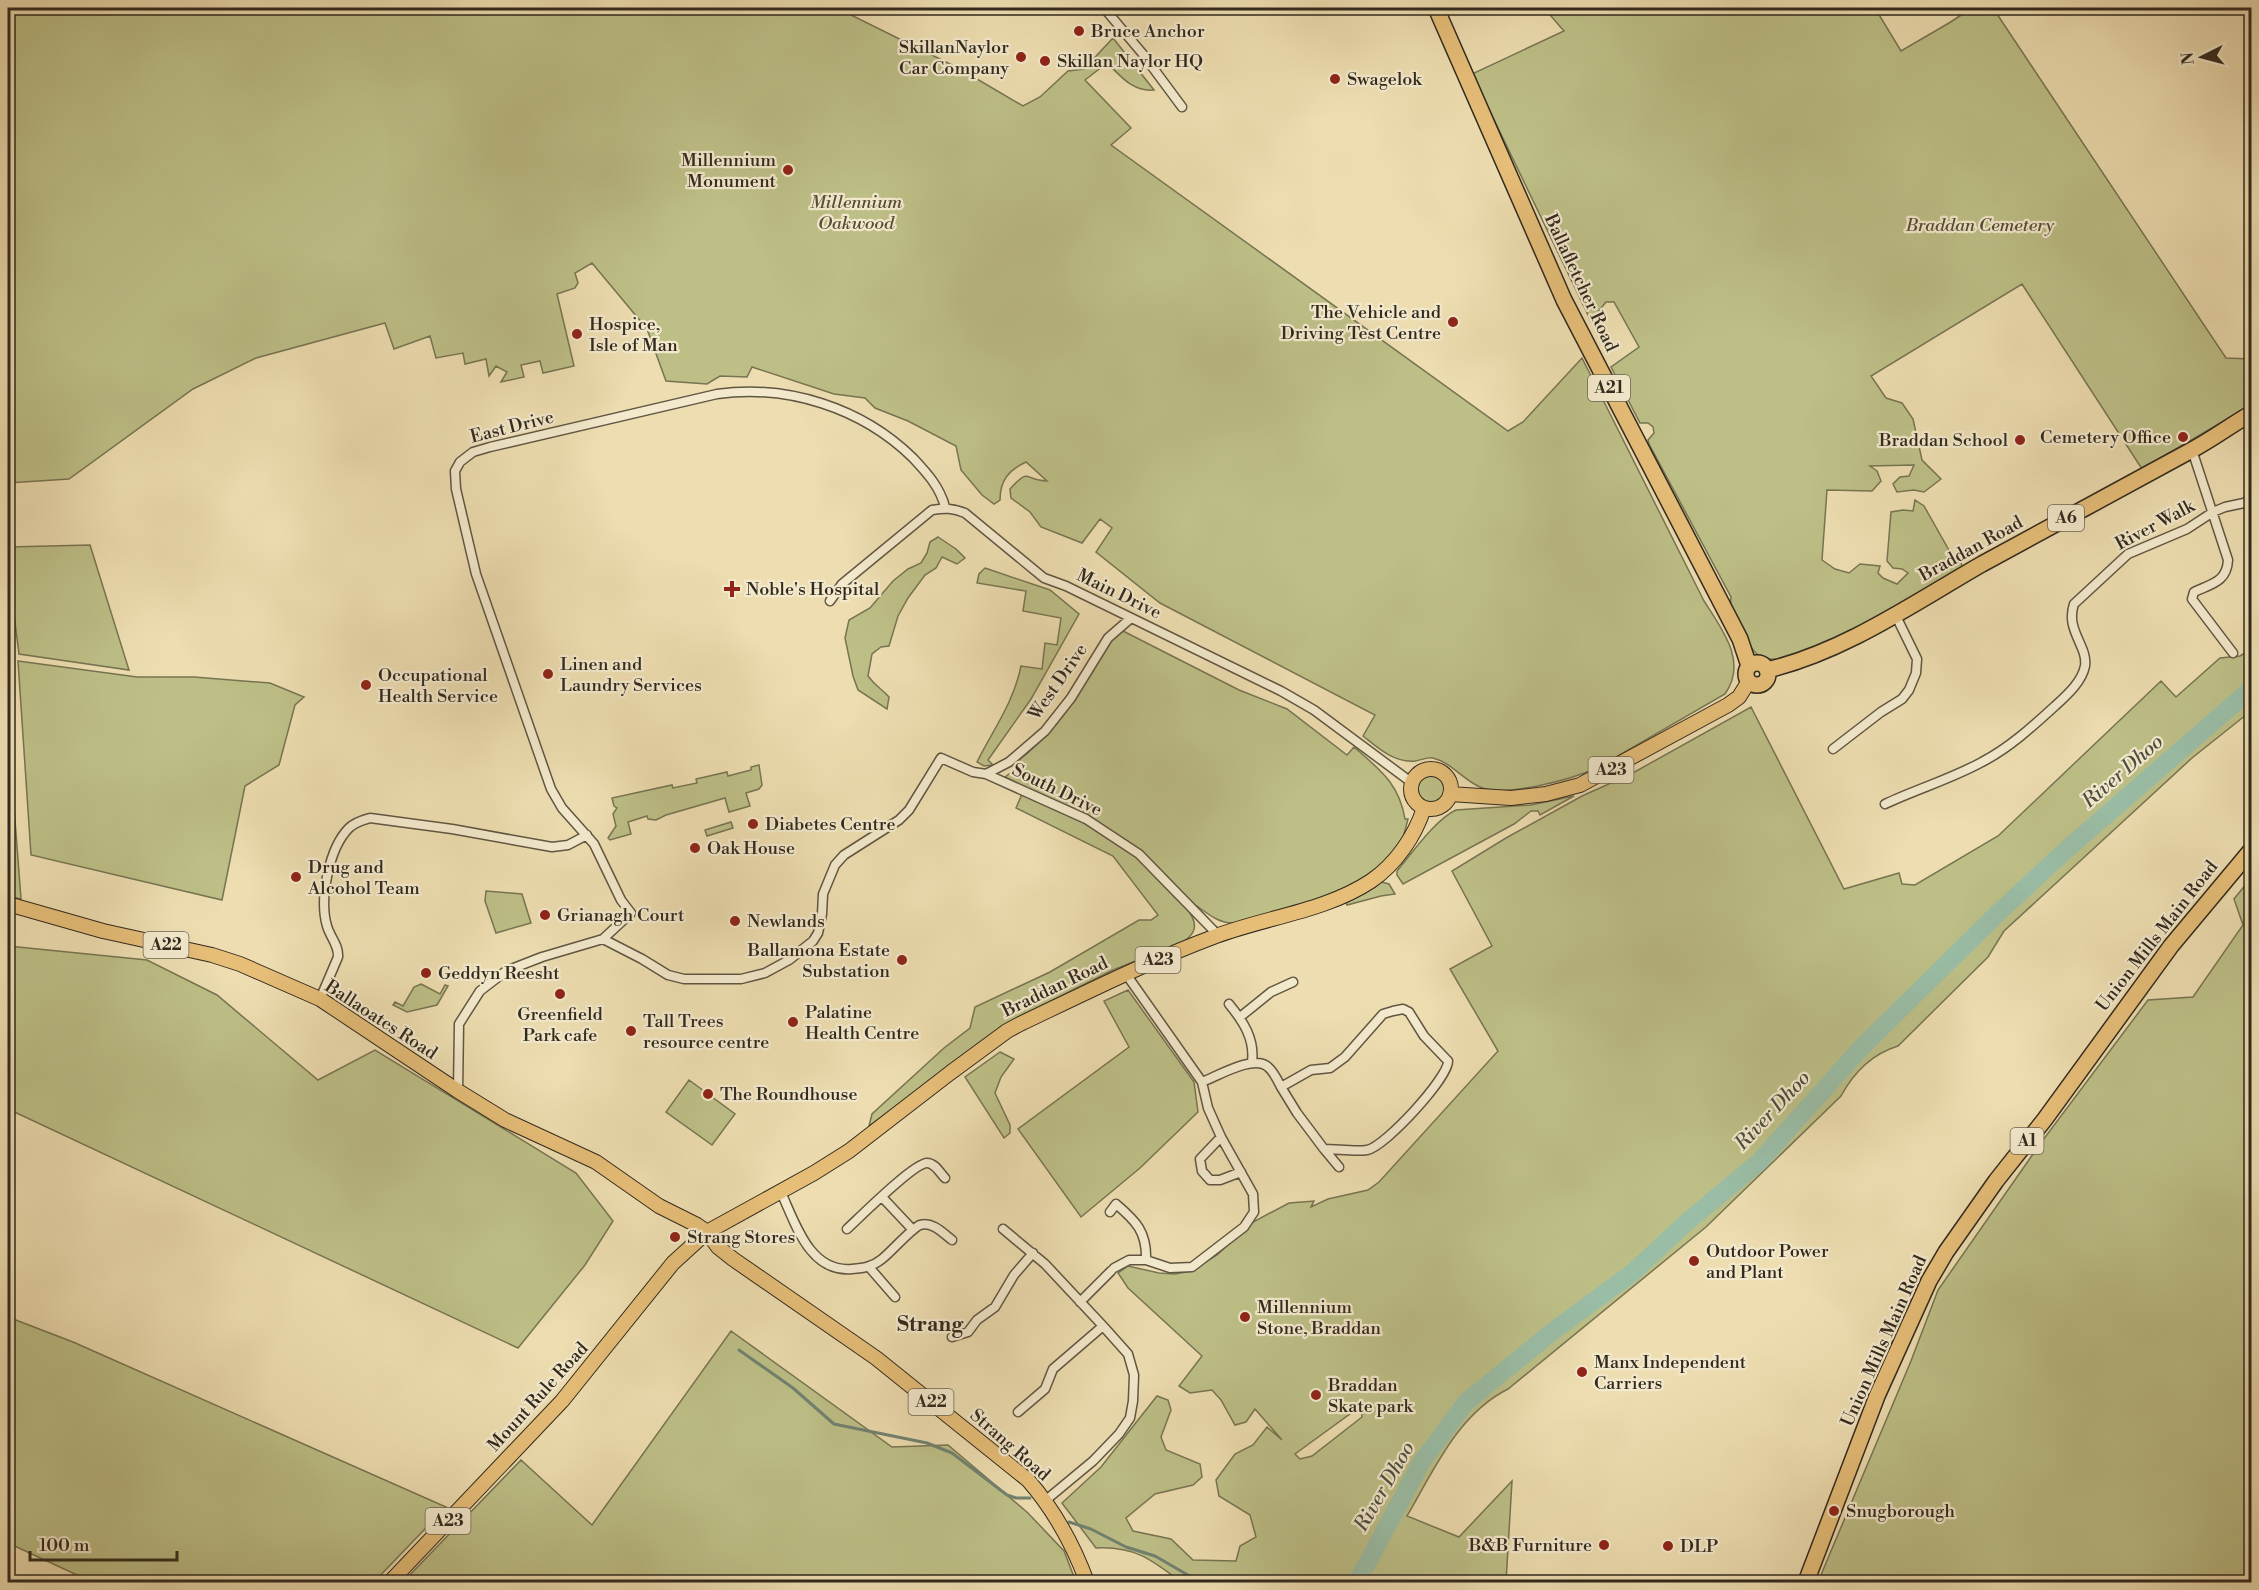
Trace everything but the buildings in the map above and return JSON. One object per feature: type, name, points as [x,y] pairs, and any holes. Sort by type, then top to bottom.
[{"type":"highway","name":"Ballafletcher Road","points":[[1437,8],[1564,300],[1740,639],[1749,674]]},
{"type":"highway","name":"Braddan Road","points":[[1749,674],[1754,663],[1761,663],[1767,670],[1794,664],[1823,653],[2192,450],[2252,413]]},
{"type":"highway","name":"Union Mills Main Road","points":[[1806,1582],[1877,1396],[1929,1281],[1946,1252],[2171,946],[2252,849]]},
{"type":"main road","name":"A23","points":[[1450,794],[1511,798],[1546,794],[1580,785],[1728,705],[1739,697],[1749,674]]},
{"type":"main road","points":[[1433,769],[1445,775],[1449,780],[1450,794],[1443,805],[1430,809],[1424,808],[1418,805],[1411,795],[1412,782],[1420,772],[1433,769]]},
{"type":"main road","name":"Braddan Road","points":[[707,1232],[814,1173],[858,1145],[1007,1031],[1126,974],[1218,935],[1333,900],[1364,885],[1384,871],[1409,840],[1424,808]]},
{"type":"main road","name":"Ballaoates Road","points":[[8,904],[103,931],[212,955],[240,964],[320,999],[505,1120],[596,1162],[659,1206],[707,1232]]},
{"type":"main road","name":"Strang Road","points":[[707,1232],[733,1259],[876,1358],[1028,1479],[1046,1500],[1067,1534],[1087,1582]]},
{"type":"main road","name":"Mount Rule Road","points":[[390,1582],[562,1401],[673,1263],[707,1232]]},
{"type":"street","points":[[1104,8],[1136,45],[1182,107]]},
{"type":"street","name":"East Drive","points":[[603,939],[631,913],[621,900],[594,844],[562,808],[551,789],[476,574],[456,489],[455,471],[465,456],[490,447],[717,394],[780,393],[815,400],[840,409],[876,429],[902,447],[925,470],[940,491],[945,507]]},
{"type":"street","points":[[2192,450],[2228,560],[2228,566],[2222,578],[2194,592],[2192,599],[2234,653]]},
{"type":"street","name":"River Walk","points":[[1885,804],[1984,761],[2018,739],[2065,697],[2081,678],[2088,662],[2072,623],[2071,613],[2074,604],[2128,554],[2187,529],[2213,512],[2244,503],[2252,498]]},
{"type":"street","points":[[830,601],[842,584],[920,518],[932,510],[945,507]]},
{"type":"street","name":"Main Drive","points":[[945,507],[965,513],[1044,578],[1066,586],[1281,691],[1314,710],[1412,782]]},
{"type":"street","points":[[1833,749],[1902,699],[1909,690],[1916,673],[1917,659],[1895,614]]},
{"type":"street","name":"West Drive","points":[[986,774],[1010,762],[1045,732],[1071,698],[1108,638],[1131,618]]},
{"type":"street","points":[[458,1091],[459,1023],[480,991],[506,971],[542,957],[603,939],[668,975],[684,979],[741,979],[765,973],[789,960],[813,941],[818,933],[823,894],[835,865],[844,855],[899,820],[909,810],[941,758],[973,772],[986,774]]},
{"type":"street","name":"South Drive","points":[[986,774],[1086,819],[1138,854],[1218,935]]},
{"type":"street","points":[[320,999],[339,950],[327,926],[325,900],[327,871],[349,829],[359,821],[370,818],[446,828],[552,847],[568,845],[586,835]]},
{"type":"street","points":[[1080,1302],[1112,1270],[1129,1260],[1146,1260],[1170,1268],[1192,1267],[1244,1227],[1254,1212],[1253,1194],[1221,1137],[1208,1108],[1202,1082],[1126,974]]},
{"type":"street","points":[[1240,1017],[1271,992],[1293,982]]},
{"type":"street","points":[[1229,1004],[1240,1017],[1252,1043],[1252,1062]]},
{"type":"street","points":[[1281,1087],[1311,1070],[1330,1068],[1345,1057],[1383,1014],[1402,1009],[1415,1018],[1424,1036],[1444,1055],[1448,1061],[1446,1071],[1383,1143],[1368,1150],[1324,1149]]},
{"type":"street","points":[[1202,1082],[1252,1062],[1268,1067],[1287,1099],[1339,1167]]},
{"type":"street","points":[[1221,1137],[1200,1159],[1202,1171],[1210,1180],[1220,1180],[1241,1172]]},
{"type":"street","points":[[847,1228],[907,1175],[924,1164],[929,1162],[933,1164],[945,1178]]},
{"type":"street","points":[[780,1190],[803,1237],[821,1262],[846,1269],[869,1267],[892,1251],[919,1225],[936,1227],[952,1240]]},
{"type":"street","points":[[882,1197],[913,1230]]},
{"type":"street","points":[[1110,1212],[1116,1204],[1137,1222],[1147,1246],[1146,1260]]},
{"type":"street","points":[[1003,1229],[1016,1242],[1033,1253],[1103,1326],[1128,1354],[1134,1375],[1130,1418],[1119,1434],[1094,1461],[1046,1500]]},
{"type":"street","points":[[952,1337],[968,1332],[977,1320],[994,1307],[1014,1275],[1033,1253]]},
{"type":"street","points":[[869,1267],[895,1297]]},
{"type":"street","points":[[1018,1412],[1045,1389],[1053,1370],[1103,1326]]},
{"type":"green space","name":"Millennium Oakwood","points":[[8,8],[837,8],[960,69],[1023,106],[1040,97],[1068,71],[1084,69],[1113,38],[1154,90],[1133,86],[1107,63],[1085,80],[1131,128],[1111,145],[1508,431],[1523,422],[1582,358],[1704,601],[1725,634],[1733,658],[1734,670],[1731,682],[1725,694],[1597,768],[1538,786],[1491,790],[1474,784],[1440,760],[1427,758],[1415,761],[1400,760],[1381,750],[1363,736],[1375,715],[1160,603],[1096,552],[1112,528],[1100,519],[1082,543],[1041,527],[1030,512],[1011,498],[1010,489],[1025,476],[1047,481],[1026,462],[1007,476],[1000,493],[1000,500],[994,504],[982,495],[961,470],[956,446],[908,421],[875,408],[865,398],[834,394],[752,367],[747,377],[720,376],[707,384],[666,381],[647,329],[592,263],[575,273],[578,283],[575,288],[557,294],[574,366],[543,373],[540,361],[521,365],[524,377],[501,382],[507,372],[496,366],[489,376],[486,359],[465,364],[463,353],[436,358],[430,336],[394,349],[385,323],[256,358],[193,389],[69,479],[8,483]]},
{"type":"green space","name":"Braddan Cemetery","points":[[1544,8],[1875,8],[1901,51],[1972,8],[1993,8],[2226,358],[2251,359],[2251,405],[2142,469],[2022,284],[1871,376],[1886,398],[1902,403],[1913,419],[1922,460],[1941,479],[1924,492],[1914,490],[1897,492],[1893,484],[1900,477],[1909,476],[1914,465],[1870,466],[1877,471],[1881,481],[1872,491],[1827,490],[1822,560],[1835,569],[1849,573],[1860,564],[1880,566],[1878,573],[1883,578],[1897,584],[1908,573],[1902,569],[1893,568],[1887,561],[1891,512],[1913,511],[1915,500],[1924,506],[1954,559],[1959,558],[1963,568],[1894,608],[1832,640],[1804,652],[1780,658],[1760,657],[1752,649],[1736,621],[1732,612],[1731,597],[1649,444],[1648,440],[1654,433],[1653,427],[1648,423],[1640,423],[1611,367],[1639,347],[1614,302],[1606,302],[1591,321],[1472,74],[1564,31]]},
{"type":"green space","points":[[938,537],[965,558],[957,564],[942,557],[936,568],[925,575],[908,598],[898,616],[889,646],[881,647],[872,654],[868,676],[889,697],[887,709],[858,690],[845,638],[849,620],[870,608],[893,581],[908,569],[921,563],[930,542]]},
{"type":"green space","points":[[90,545],[129,670],[19,654],[8,567],[8,547]]},
{"type":"green space","points":[[985,568],[1050,590],[1079,614],[1031,699],[988,760],[993,765],[984,766],[977,762],[1008,704],[1021,666],[1042,669],[1045,643],[1057,645],[1061,618],[1023,611],[1026,591],[977,583],[979,574]]},
{"type":"green space","points":[[1123,631],[1239,690],[1287,709],[1347,755],[1354,747],[1387,778],[1398,796],[1405,819],[1408,819],[1399,846],[1372,874],[1346,889],[1255,920],[1241,923],[1224,922],[1197,906],[1190,913],[1194,929],[1183,942],[1113,970],[1013,1020],[869,1126],[872,1114],[944,1048],[970,1028],[975,1007],[1050,972],[1139,920],[1151,920],[1158,915],[1113,856],[1016,808],[1025,787],[1005,777],[1017,768],[1014,764],[1029,752],[1063,716],[1109,642]]},
{"type":"green space","points":[[2251,649],[2251,711],[2192,758],[2004,931],[1988,957],[1898,1046],[1880,1054],[1865,1065],[1841,1096],[1706,1227],[1508,1389],[1490,1400],[1461,1428],[1438,1462],[1407,1516],[1459,1537],[1512,1481],[1506,1582],[1181,1582],[1152,1561],[1132,1552],[1122,1549],[1096,1548],[1062,1503],[1101,1467],[1157,1396],[1168,1400],[1171,1410],[1161,1437],[1166,1450],[1200,1464],[1202,1477],[1193,1485],[1155,1494],[1126,1518],[1133,1531],[1171,1539],[1193,1560],[1236,1561],[1240,1546],[1256,1537],[1250,1515],[1219,1496],[1216,1480],[1235,1454],[1253,1445],[1267,1427],[1282,1440],[1255,1409],[1246,1422],[1235,1425],[1221,1400],[1212,1390],[1190,1393],[1179,1386],[1202,1356],[1128,1288],[1118,1273],[1128,1266],[1159,1273],[1175,1274],[1191,1271],[1217,1255],[1253,1222],[1289,1203],[1314,1201],[1311,1207],[1328,1199],[1368,1190],[1379,1182],[1498,1051],[1450,969],[1492,946],[1452,871],[1582,796],[1631,774],[1751,707],[1844,889],[1899,873],[1902,884],[1915,885],[1998,836],[2161,681],[2176,697],[2220,658],[2240,656]],"holes":[[[1361,1406],[1362,1417],[1312,1456],[1300,1459],[1295,1454]]]},
{"type":"green space","points":[[18,661],[137,677],[194,677],[270,683],[304,697],[295,705],[279,765],[245,786],[222,900],[31,855]]},
{"type":"green space","points":[[8,728],[21,899],[8,896]]},
{"type":"green space","points":[[759,765],[762,785],[759,789],[746,793],[750,806],[729,812],[725,798],[656,820],[648,819],[647,816],[628,822],[631,834],[610,840],[608,838],[616,826],[613,814],[617,808],[612,798],[672,785],[673,788],[697,783],[696,779],[727,772],[728,776],[751,770],[751,767]]},
{"type":"green space","points":[[1431,774],[1441,778],[1445,788],[1441,798],[1431,802],[1421,798],[1417,788],[1421,778]]},
{"type":"green space","points":[[1574,796],[1540,815],[1538,811],[1531,811],[1514,824],[1403,884],[1397,875],[1397,871],[1425,837],[1448,814],[1456,810],[1531,805]]},
{"type":"green space","points":[[731,822],[733,828],[707,836],[705,830]]},
{"type":"green space","points":[[2251,878],[2251,1582],[1818,1582],[1911,1361],[1938,1290],[2040,1144],[2148,1000],[2193,997],[2243,925],[2234,899]]},
{"type":"green space","points":[[1381,882],[1389,884],[1395,894],[1347,905],[1346,903]]},
{"type":"green space","points":[[486,891],[522,894],[531,923],[496,933],[485,901]]},
{"type":"green space","points":[[8,946],[147,960],[217,995],[318,1080],[375,1050],[576,1173],[613,1221],[585,1265],[518,1348],[8,1109]]},
{"type":"green space","points":[[421,984],[440,994],[445,985],[448,986],[437,1005],[407,1012],[393,1005],[395,1002],[403,1006],[414,987]]},
{"type":"green space","points":[[1128,990],[1194,1082],[1198,1112],[1140,1168],[1081,1217],[1018,1129],[1129,1047],[1104,1001]]},
{"type":"green space","points":[[1000,1052],[1014,1059],[1001,1077],[995,1093],[1010,1125],[1010,1133],[1004,1138],[965,1077]]},
{"type":"green space","points":[[689,1080],[735,1114],[712,1145],[666,1112]]},
{"type":"green space","points":[[8,1317],[73,1342],[446,1507],[374,1582],[92,1582],[8,1543]]},
{"type":"green space","points":[[731,1331],[892,1447],[948,1445],[1028,1513],[1064,1551],[1076,1582],[403,1582],[521,1460],[592,1525]]},
{"type":"waterway","name":"River Dhoo","points":[[1357,1582],[1421,1463],[1466,1402],[1552,1332],[1632,1273],[1687,1222],[1759,1162],[1860,1049],[1999,912],[2065,851],[2252,688]]},
{"type":"waterway","points":[[739,1350],[793,1388],[834,1424],[927,1443],[952,1453],[1007,1495],[1016,1498],[1030,1498]]},
{"type":"waterway","points":[[1069,1522],[1091,1529],[1126,1547],[1155,1556],[1200,1582]]},
{"type":"place","name":"Bruce Anchor","points":[[1079,31]]},
{"type":"place","name":"SkillanNaylor Car Company","points":[[1021,57]]},
{"type":"place","name":"Skillan Naylor HQ","points":[[1045,61]]},
{"type":"place","name":"Swagelok","points":[[1335,79]]},
{"type":"place","name":"Millennium Monument","points":[[788,170]]},
{"type":"place","name":"The Vehicle and Driving Test Centre","points":[[1453,322]]},
{"type":"place","name":"Hospice, Isle of Man","points":[[577,334]]},
{"type":"place","name":"Cemetery Office","points":[[2183,437]]},
{"type":"place","name":"Braddan School","points":[[2020,440]]},
{"type":"place","name":"Noble's Hospital","points":[[732,589]]},
{"type":"place","name":"Linen and Laundry Services","points":[[548,674]]},
{"type":"place","name":"Occupational Health Service","points":[[366,685]]},
{"type":"place","name":"Diabetes Centre","points":[[753,824]]},
{"type":"place","name":"Oak House","points":[[695,848]]},
{"type":"place","name":"Drug and Alcohol Team","points":[[296,877]]},
{"type":"place","name":"Grianagh Court","points":[[545,915]]},
{"type":"place","name":"Newlands","points":[[735,921]]},
{"type":"place","name":"Ballamona Estate Substation","points":[[902,960]]},
{"type":"place","name":"Geddyn Reesht","points":[[426,973]]},
{"type":"place","name":"Greenfield Park cafe","points":[[560,994]]},
{"type":"place","name":"Palatine Health Centre","points":[[793,1022]]},
{"type":"place","name":"Tall Trees resource centre","points":[[631,1031]]},
{"type":"place","name":"The Roundhouse","points":[[708,1094]]},
{"type":"place","name":"Strang Stores","points":[[675,1237]]},
{"type":"place","name":"Outdoor Power and Plant","points":[[1694,1261]]},
{"type":"place","name":"Millennium Stone, Braddan","points":[[1245,1317]]},
{"type":"place","name":"Manx Independent Carriers","points":[[1582,1372]]},
{"type":"place","name":"Braddan Skate park","points":[[1316,1395]]},
{"type":"place","name":"Snugborough","points":[[1834,1511]]},
{"type":"place","name":"B&B Furniture","points":[[1604,1545]]},
{"type":"place","name":"DLP","points":[[1668,1546]]},
{"type":"district","name":"Strang","points":[[930,1325]]}]
